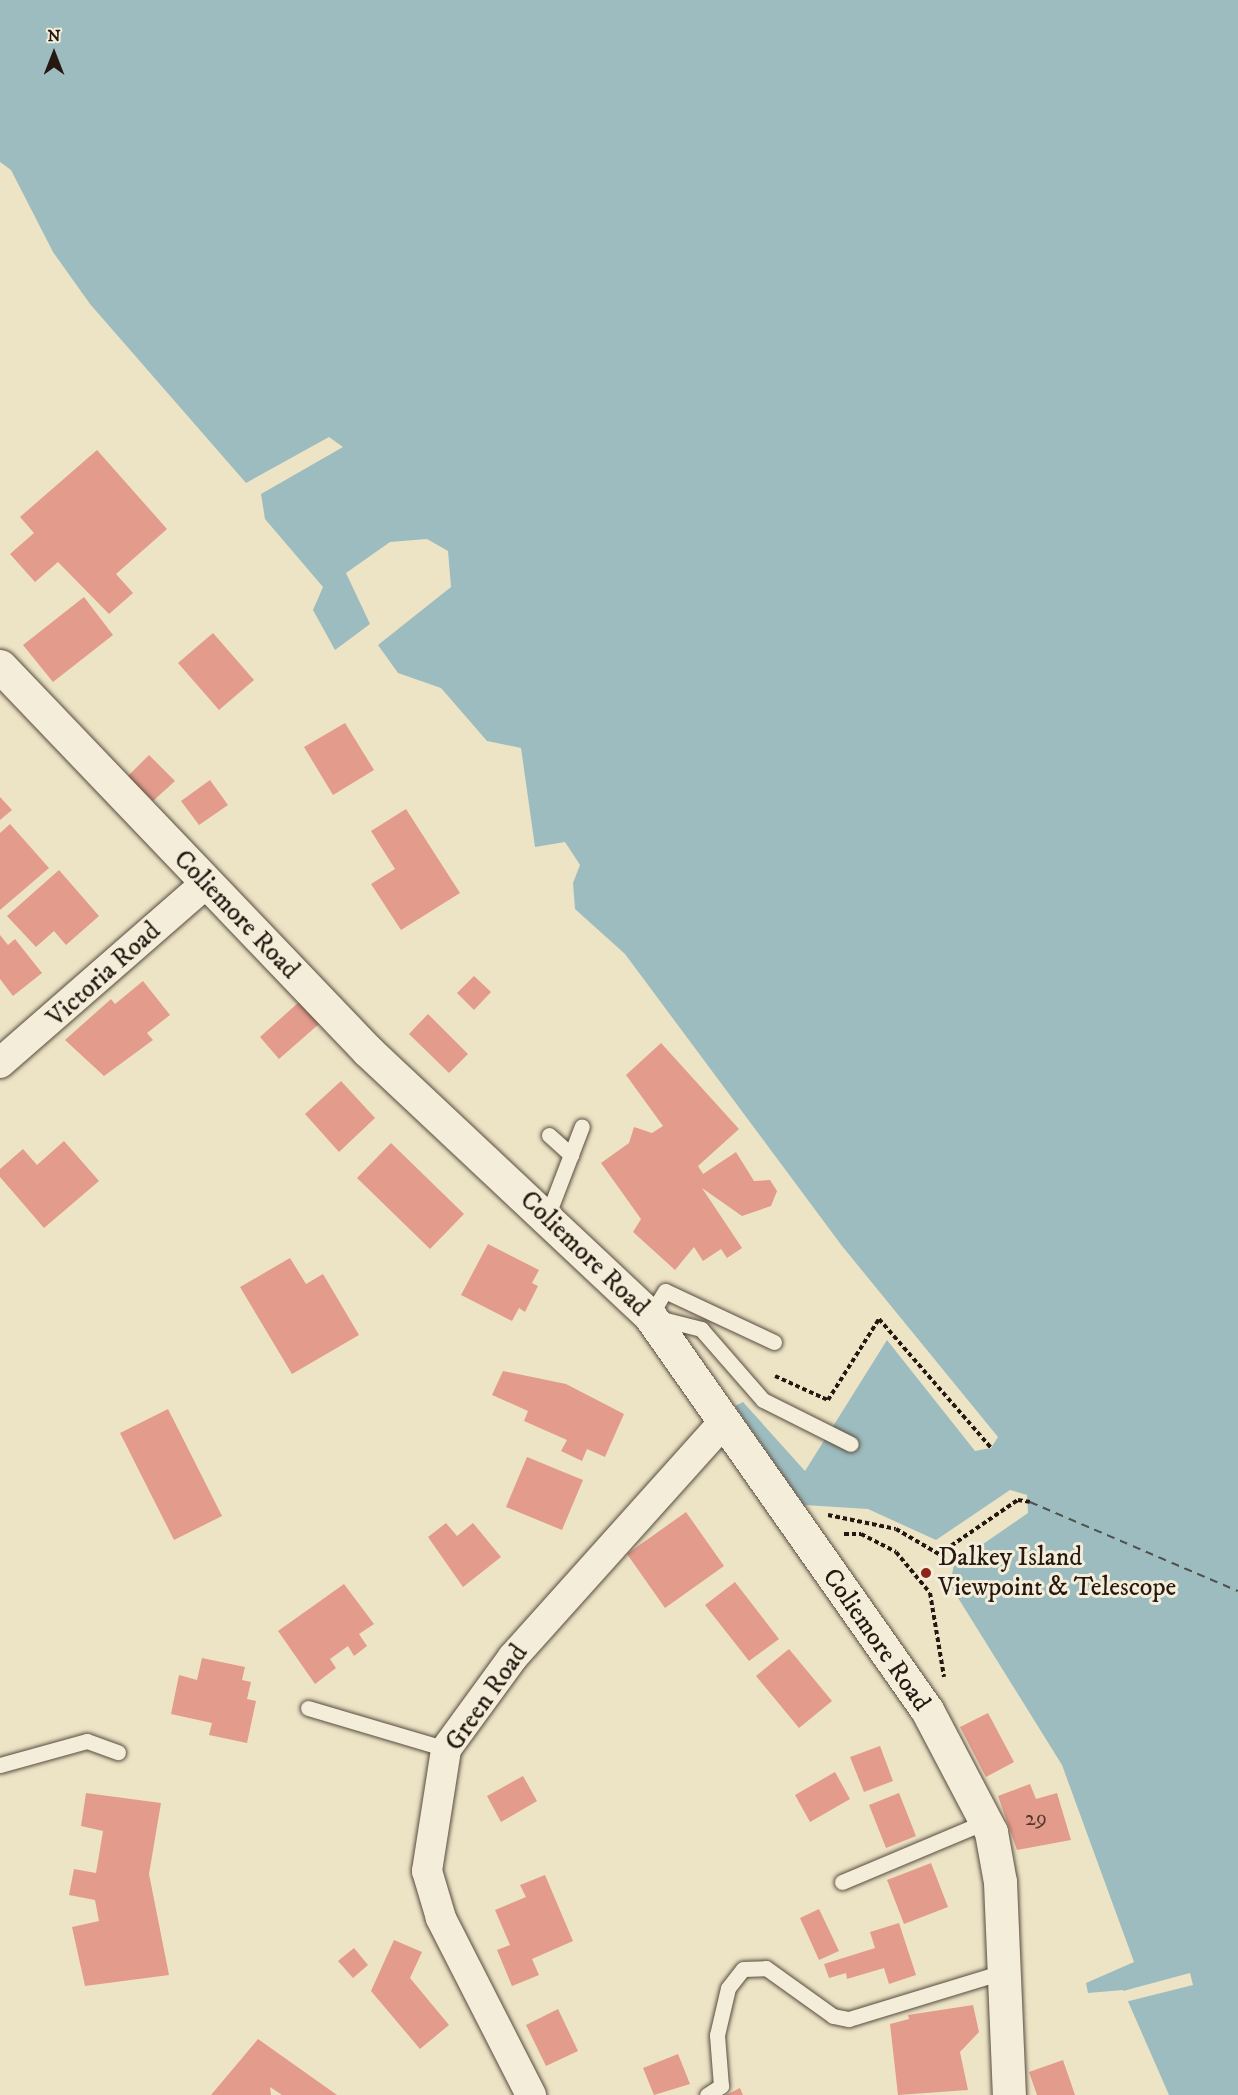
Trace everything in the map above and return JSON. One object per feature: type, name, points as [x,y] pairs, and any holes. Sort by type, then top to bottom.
[{"type":"street","name":"Coliemore Road","points":[[0,666],[368,1051],[650,1316],[799,1532],[927,1710],[985,1822],[1000,1882],[1009,2095]]},
{"type":"street","name":"Victoria Road","points":[[0,1063],[206,883]]},
{"type":"street","name":"Green Road","points":[[531,2095],[441,1918],[427,1871],[447,1749],[513,1657],[723,1423]]},
{"type":"lane","points":[[547,1217],[582,1126]]},
{"type":"lane","points":[[549,1135],[571,1155]]},
{"type":"lane","points":[[774,1342],[666,1291],[650,1316],[701,1329],[763,1400],[851,1444]]},
{"type":"lane","points":[[308,1708],[447,1749]]},
{"type":"lane","points":[[0,1765],[87,1741],[118,1752]]},
{"type":"lane","points":[[842,1882],[985,1822]]},
{"type":"lane","points":[[707,2095],[721,2086],[717,2035],[728,1988],[743,1969],[766,1968],[833,2016],[849,2019],[1005,1971]]},
{"type":"path","points":[[768,1371],[828,1400],[879,1319],[991,1448]]},
{"type":"path","points":[[927,1710],[947,1671],[930,1593],[896,1552],[861,1534],[823,1535],[799,1532],[800,1514],[840,1515],[896,1529],[939,1554],[1018,1500],[1030,1502]]},
{"type":"water","points":[[0,0],[1238,0],[1238,2095],[1169,2095],[1123,1990],[1088,1993],[1086,1983],[1134,1962],[1062,1765],[950,1585],[954,1564],[1028,1513],[1027,1495],[1010,1490],[936,1540],[868,1509],[804,1505],[735,1406],[743,1402],[805,1471],[887,1340],[975,1451],[991,1448],[998,1437],[842,1246],[625,954],[575,909],[573,883],[580,865],[565,842],[535,847],[521,748],[487,741],[441,688],[398,673],[378,645],[451,587],[448,551],[427,539],[390,542],[346,573],[370,624],[335,650],[313,610],[323,587],[265,519],[261,494],[343,447],[329,437],[246,483],[90,304],[53,252],[11,170],[0,162]]},
{"type":"pier","points":[[1190,1973],[1193,1985],[1125,2002],[1121,1993],[1112,1994]]},
{"type":"building","points":[[97,450],[167,529],[116,574],[133,593],[109,614],[58,562],[35,582],[10,554],[34,533],[20,517]]},
{"type":"building","points":[[84,597],[113,635],[53,682],[23,645]]},
{"type":"building","points":[[213,633],[254,680],[219,710],[178,663]]},
{"type":"building","points":[[345,723],[374,770],[333,795],[304,747]]},
{"type":"building","points":[[149,755],[175,781],[153,801],[128,776]]},
{"type":"building","points":[[210,780],[228,805],[199,825],[181,801]]},
{"type":"building","points":[[0,797],[12,810],[0,820]]},
{"type":"building","points":[[406,809],[460,893],[401,930],[371,884],[395,869],[371,831]]},
{"type":"building","points":[[10,824],[49,868],[0,910],[0,833]]},
{"type":"building","points":[[59,870],[99,916],[66,945],[54,931],[36,947],[7,916]]},
{"type":"building","points":[[0,935],[8,945],[15,939],[42,973],[13,996],[0,979]]},
{"type":"building","points":[[474,976],[491,992],[474,1010],[457,993]]},
{"type":"building","points":[[143,981],[170,1015],[147,1033],[153,1040],[104,1076],[65,1040],[111,999],[115,1004]]},
{"type":"building","points":[[299,1002],[319,1024],[279,1059],[260,1037]]},
{"type":"building","points":[[428,1014],[468,1054],[449,1073],[409,1034]]},
{"type":"building","points":[[661,1043],[739,1129],[698,1166],[703,1174],[736,1152],[754,1181],[770,1180],[777,1191],[771,1206],[742,1216],[702,1188],[742,1248],[727,1258],[721,1249],[703,1261],[694,1247],[675,1270],[633,1232],[641,1219],[601,1163],[629,1143],[634,1127],[652,1133],[663,1126],[626,1075]]},
{"type":"building","points":[[341,1081],[375,1118],[339,1152],[305,1114]]},
{"type":"building","points":[[64,1141],[99,1181],[44,1228],[0,1177],[0,1169],[23,1149],[37,1165]]},
{"type":"building","points":[[391,1143],[464,1214],[430,1249],[357,1178]]},
{"type":"building","points":[[488,1244],[539,1270],[532,1283],[538,1286],[525,1312],[519,1308],[512,1321],[461,1295]]},
{"type":"building","points":[[290,1258],[306,1284],[323,1274],[359,1335],[292,1374],[240,1287]]},
{"type":"building","points":[[503,1371],[566,1384],[624,1414],[605,1457],[587,1449],[582,1461],[561,1451],[567,1440],[524,1421],[528,1411],[492,1395]]},
{"type":"building","points":[[168,1409],[222,1516],[174,1540],[120,1433]]},
{"type":"building","points":[[527,1457],[583,1480],[562,1530],[506,1507]]},
{"type":"building","points":[[686,1512],[724,1566],[665,1608],[627,1554]]},
{"type":"building","points":[[446,1523],[457,1536],[473,1523],[501,1557],[463,1587],[428,1537]]},
{"type":"building","points":[[735,1582],[779,1639],[749,1661],[705,1605]]},
{"type":"building","points":[[344,1584],[374,1624],[359,1634],[367,1646],[354,1656],[348,1646],[330,1659],[336,1668],[315,1684],[278,1631]]},
{"type":"building","points":[[789,1649],[832,1701],[799,1728],[756,1676]]},
{"type":"building","points":[[202,1658],[245,1667],[242,1680],[251,1682],[247,1699],[256,1701],[247,1743],[209,1735],[212,1723],[171,1714],[179,1675],[197,1680]]},
{"type":"building","points":[[988,1713],[1014,1762],[986,1777],[960,1727]]},
{"type":"building","points":[[880,1746],[893,1781],[864,1792],[850,1757]]},
{"type":"building","points":[[835,1772],[850,1799],[810,1822],[795,1795]]},
{"type":"building","points":[[523,1776],[537,1801],[501,1822],[487,1796]]},
{"type":"building","points":[[1030,1784],[1036,1799],[1057,1793],[1071,1840],[1017,1850],[998,1796]]},
{"type":"building","points":[[86,1793],[161,1803],[149,1874],[169,1975],[85,1986],[72,1927],[99,1921],[95,1900],[69,1895],[74,1869],[96,1873],[103,1831],[81,1826]]},
{"type":"building","points":[[899,1793],[916,1836],[886,1848],[869,1805]]},
{"type":"building","points":[[931,1863],[948,1907],[904,1924],[887,1880]]},
{"type":"building","points":[[545,1875],[573,1941],[532,1959],[539,1975],[512,1986],[497,1950],[510,1945],[495,1910],[526,1897],[520,1885]]},
{"type":"building","points":[[819,1909],[839,1951],[819,1960],[800,1918]]},
{"type":"building","points":[[899,1923],[916,1975],[889,1984],[884,1968],[847,1979],[846,1973],[829,1978],[824,1964],[875,1948],[870,1932]]},
{"type":"building","points":[[394,1940],[422,1952],[410,1978],[449,2025],[420,2049],[371,1991]]},
{"type":"building","points":[[354,1948],[368,1965],[353,1978],[338,1961]]},
{"type":"building","points":[[973,2005],[979,2032],[960,2052],[968,2090],[898,2095],[890,2024],[909,2019],[908,2015]]},
{"type":"building","points":[[558,2009],[578,2051],[546,2066],[526,2025]]},
{"type":"building","points":[[258,2039],[337,2095],[282,2095],[270,2087],[271,2095],[211,2095]]},
{"type":"building","points":[[678,2054],[690,2084],[654,2095],[643,2068]]},
{"type":"building","points":[[1063,2060],[1075,2095],[1037,2095],[1029,2072]]},
{"type":"building","points":[[740,2088],[743,2095],[726,2095]]},
{"type":"ferry route","points":[[1030,1502],[1238,1591]]},
{"type":"place","name":"Dalkey Island Viewpoint & Telescope","points":[[926,1573]]}]
